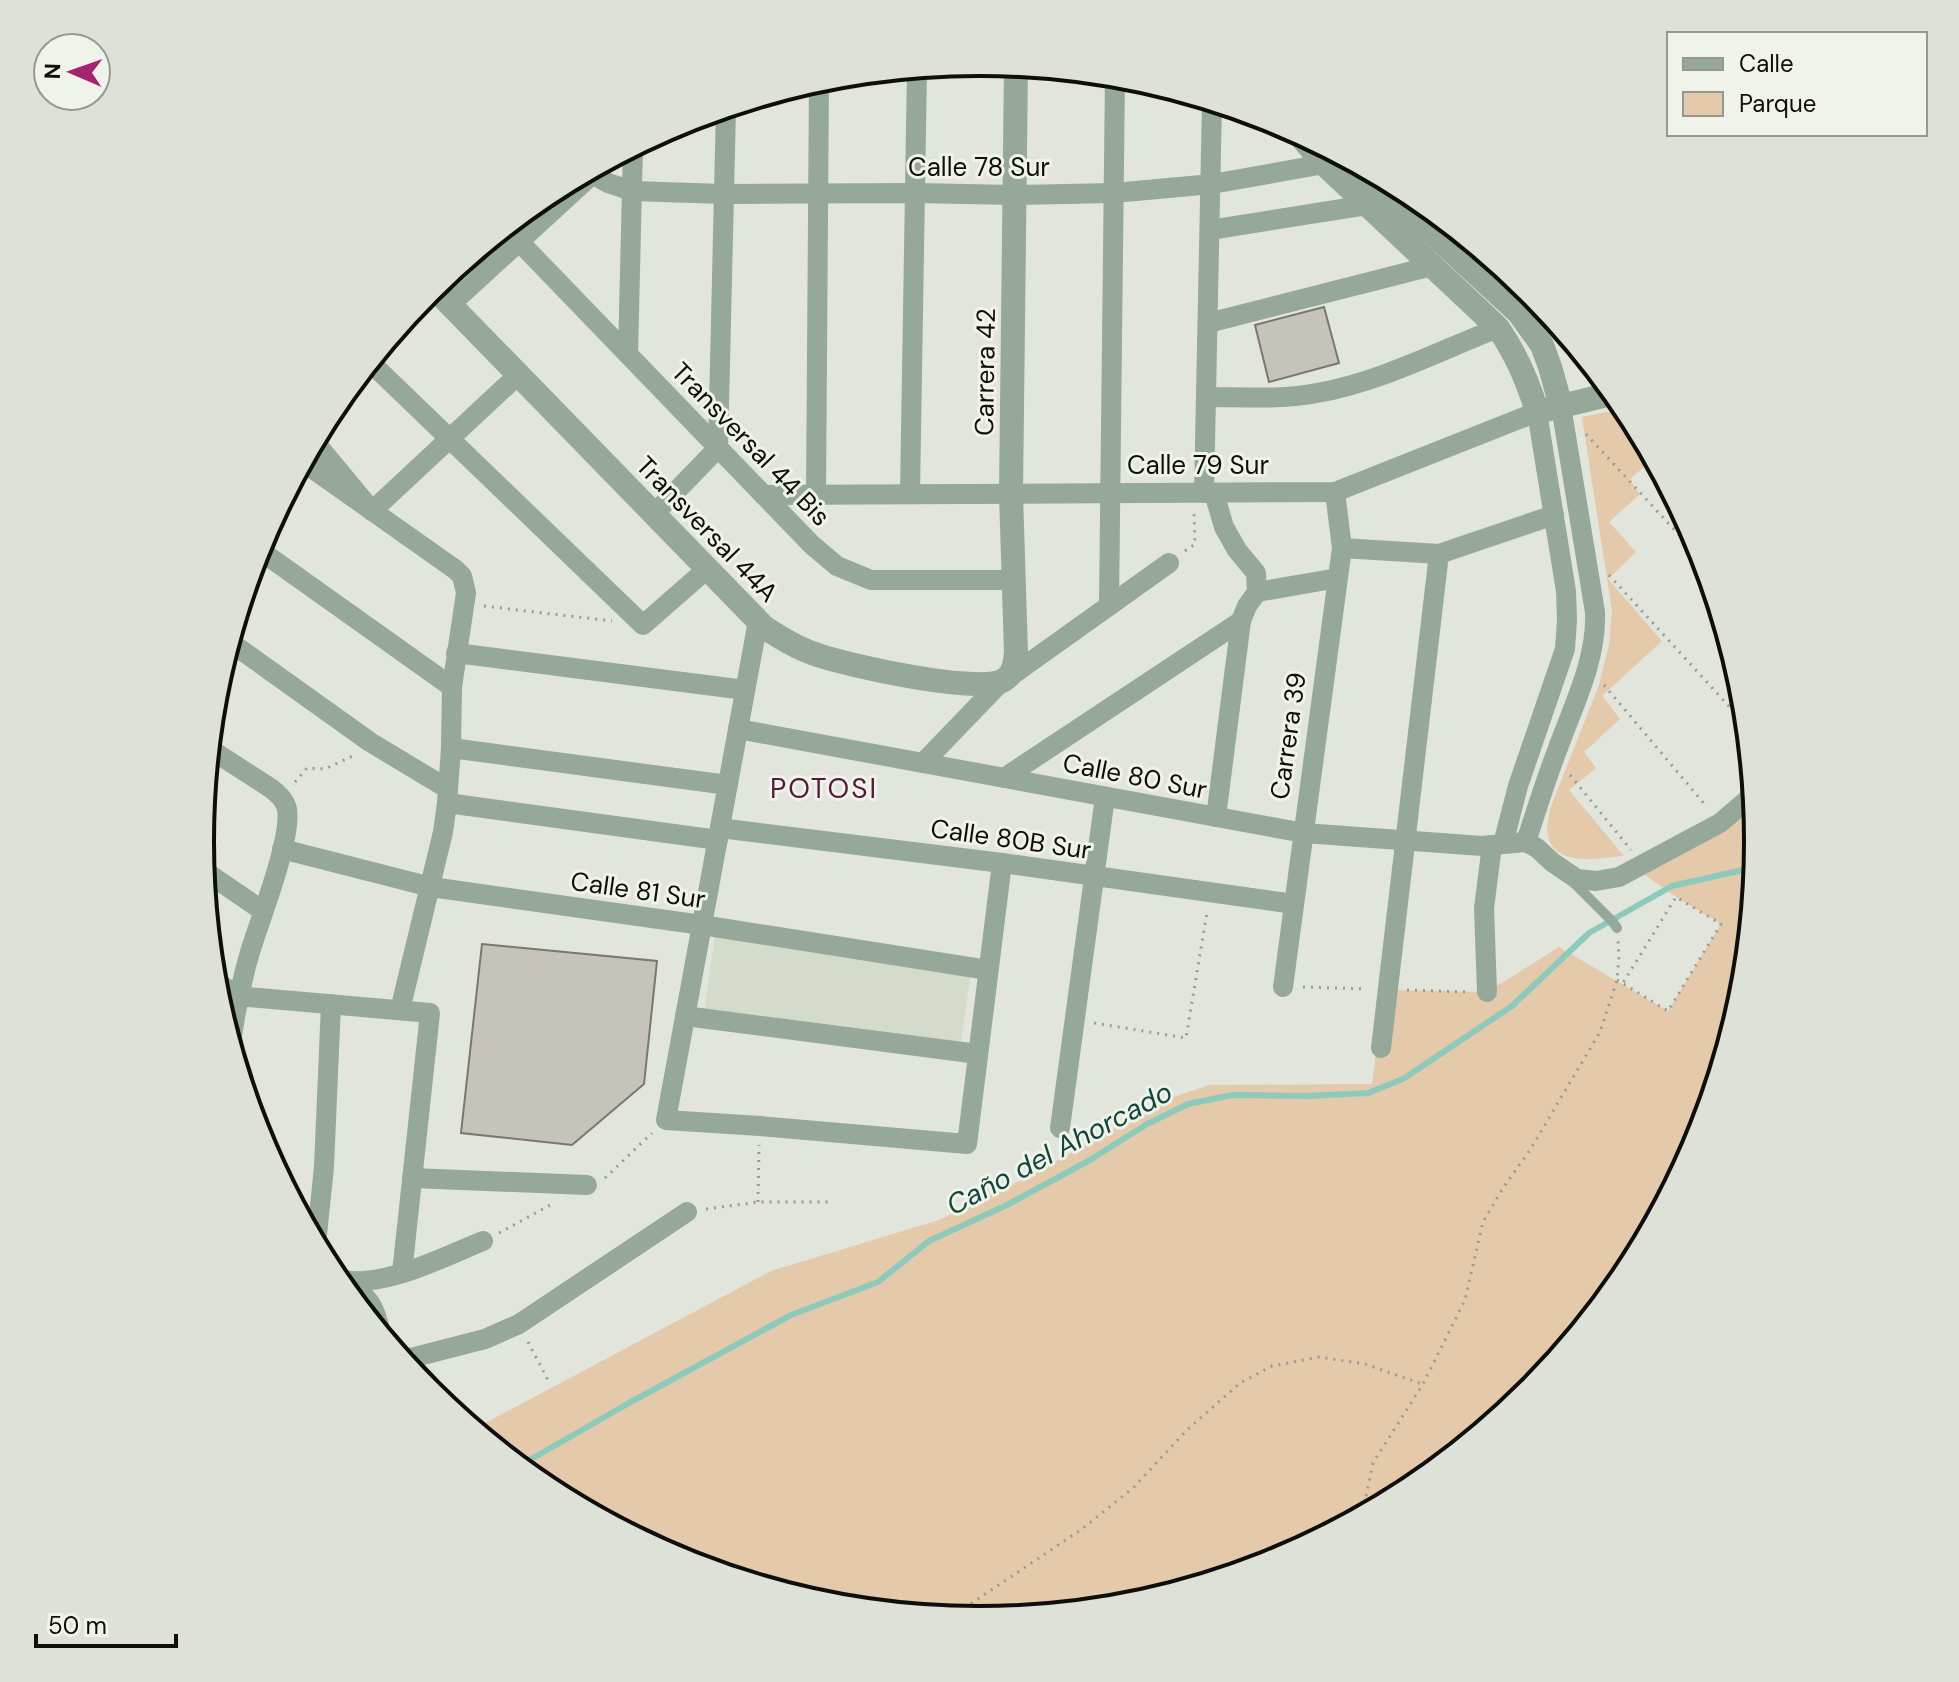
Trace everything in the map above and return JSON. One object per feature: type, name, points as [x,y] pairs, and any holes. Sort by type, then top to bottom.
[{"type":"street","name":"Carrera 42","points":[[1004,680],[1015,664],[1016,652],[1011,494],[1016,77]]},
{"type":"street","points":[[910,494],[917,79]]},
{"type":"street","points":[[1109,606],[1115,89]]},
{"type":"street","points":[[816,495],[819,94]]},
{"type":"street","points":[[1212,113],[1203,493],[1237,550],[1256,573],[1257,592],[1241,621],[1216,817]]},
{"type":"street","points":[[654,514],[718,448],[726,120]]},
{"type":"street","points":[[1315,154],[1498,328],[1522,368],[1537,412],[1566,591],[1565,649],[1498,844],[1484,908],[1487,992]]},
{"type":"street","points":[[628,354],[633,159]]},
{"type":"street","name":"Calle 78 Sur","points":[[632,191],[724,194],[1114,193],[1212,184],[1324,164]]},
{"type":"street","points":[[600,176],[608,183],[632,191]]},
{"type":"street","points":[[1395,198],[1519,313],[1542,345],[1561,406],[1596,626],[1588,666],[1526,842],[1577,879],[1596,881],[1619,877],[1720,823],[1743,803]]},
{"type":"street","points":[[1210,230],[1367,205]]},
{"type":"street","name":"Transversal 44 Bis","points":[[513,235],[812,545],[837,566],[871,580],[1014,580]]},
{"type":"street","points":[[450,305],[507,240]]},
{"type":"street","points":[[1208,323],[1432,266]]},
{"type":"street","name":"Transversal 44A","points":[[442,297],[765,628],[813,654],[879,671],[967,684],[1004,680]]},
{"type":"street","points":[[1206,397],[1281,397],[1319,393],[1379,376],[1498,328]]},
{"type":"street","points":[[378,369],[643,625],[707,569]]},
{"type":"street","points":[[372,511],[518,375]]},
{"type":"street","name":"Calle 79 Sur","points":[[764,495],[1335,492],[1537,412],[1602,396]]},
{"type":"street","points":[[322,450],[372,511]]},
{"type":"street","points":[[312,468],[456,570],[465,584],[452,687],[451,748],[443,832],[400,1010]]},
{"type":"street","name":"Carrera 39","points":[[1283,987],[1342,548],[1335,492]]},
{"type":"street","points":[[1342,548],[1439,554],[1554,515]]},
{"type":"street","points":[[1381,1048],[1439,554]]},
{"type":"street","points":[[269,557],[452,687]]},
{"type":"street","points":[[923,763],[1004,680],[1169,563]]},
{"type":"street","points":[[1257,592],[1338,578]]},
{"type":"street","points":[[758,621],[666,1120],[967,1144],[1002,863]]},
{"type":"street","points":[[1004,778],[1241,621]]},
{"type":"street","points":[[240,649],[448,796]]},
{"type":"street","points":[[456,653],[745,690]]},
{"type":"street","name":"Calle 80 Sur","points":[[738,729],[1304,833],[1482,846],[1526,842]]},
{"type":"street","points":[[451,748],[728,785]]},
{"type":"street","points":[[220,755],[281,796],[286,804],[288,822],[237,996],[235,1014]]},
{"type":"street","name":"Calle 80B Sur","points":[[448,796],[719,834],[1002,863],[1294,904]]},
{"type":"street","points":[[1060,1128],[1105,797]]},
{"type":"street","name":"Calle 81 Sur","points":[[282,849],[431,887],[988,970]]},
{"type":"street","points":[[216,879],[263,911]]},
{"type":"street","points":[[229,991],[237,996],[430,1013],[402,1273]]},
{"type":"street","points":[[318,1225],[324,1167],[331,1004]]},
{"type":"street","points":[[685,1016],[978,1054]]},
{"type":"street","points":[[412,1178],[587,1185]]},
{"type":"street","points":[[415,1357],[485,1339],[519,1324],[687,1212]]},
{"type":"street","points":[[353,1279],[374,1279],[402,1273],[483,1241]]},
{"type":"lane","points":[[1552,862],[1617,928]]},
{"type":"path","points":[[1561,406],[1681,537]]},
{"type":"path","points":[[1169,563],[1195,544],[1203,493]]},
{"type":"path","points":[[1585,549],[1733,711]]},
{"type":"path","points":[[465,603],[643,625]]},
{"type":"path","points":[[1588,666],[1720,823]]},
{"type":"path","points":[[286,804],[296,779],[307,768],[325,769],[337,765],[370,742]]},
{"type":"path","points":[[1554,757],[1643,865]]},
{"type":"path","points":[[1075,1020],[1186,1038],[1210,892]]},
{"type":"path","points":[[1617,980],[1668,1011],[1721,924],[1676,897],[1623,983]]},
{"type":"path","points":[[1367,1501],[1373,1463],[1423,1384],[1465,1300],[1483,1222],[1600,1032],[1617,980],[1617,928]]},
{"type":"path","points":[[758,1202],[760,1126]]},
{"type":"path","points":[[687,1212],[758,1202],[830,1202]]},
{"type":"path","points":[[519,1324],[549,1382]]},
{"type":"path","points":[[968,1606],[1082,1529],[1133,1488],[1187,1430],[1240,1383],[1272,1366],[1319,1357],[1365,1364],[1423,1384]]},
{"type":"shaded area","points":[[715,935],[971,973],[960,1050],[704,1012]]},
{"type":"green space","points":[[1612,411],[1646,465],[1629,480],[1640,494],[1609,522],[1636,552],[1608,579],[1662,641],[1602,696],[1620,719],[1584,752],[1596,768],[1569,790],[1624,856],[1591,859],[1568,857],[1559,852],[1552,845],[1547,829],[1550,809],[1599,685],[1609,645],[1612,611],[1582,417]]},
{"type":"green space","points":[[1743,792],[1743,891],[1730,990],[1704,1087],[1666,1179],[1642,1224],[1616,1266],[1555,1345],[1484,1416],[1405,1477],[1318,1527],[1225,1565],[1129,1591],[1030,1604],[980,1606],[880,1599],[782,1580],[687,1548],[597,1504],[554,1477],[484,1424],[771,1271],[939,1220],[1030,1176],[1167,1099],[1210,1085],[1372,1084],[1376,1054],[1394,990],[1487,992],[1559,947],[1668,1011],[1721,924],[1630,864],[1729,805]]},
{"type":"building","points":[[1324,307],[1339,363],[1269,382],[1255,325]]},
{"type":"building","points":[[482,944],[657,961],[644,1084],[572,1145],[461,1133]]},
{"type":"waterway","name":"Caño del Ahorcado","points":[[530,1460],[791,1315],[878,1282],[929,1241],[1007,1205],[1090,1160],[1147,1124],[1188,1104],[1232,1095],[1368,1093],[1403,1079],[1512,1006],[1589,933],[1672,886],[1743,870]]},
{"type":"district","name":"POTOSI","points":[[824,788]]}]
